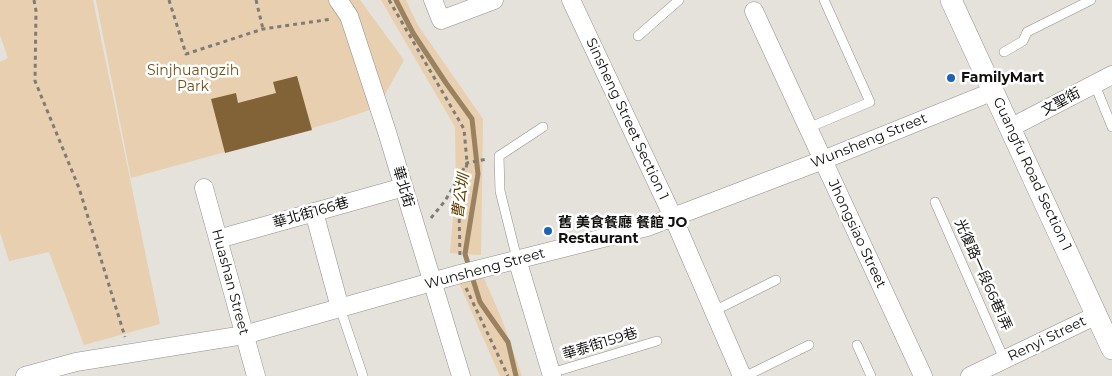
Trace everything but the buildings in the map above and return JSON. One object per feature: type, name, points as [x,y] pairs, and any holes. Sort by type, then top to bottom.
[{"type":"street","name":"華北街","points":[[338,0],[349,16],[404,187],[461,376]]},
{"type":"street","points":[[432,0],[441,20],[494,0]]},
{"type":"street","name":"Sinsheng Street Section 1","points":[[571,0],[673,217],[742,376]]},
{"type":"street","name":"Guangfu Road Section 1","points":[[951,0],[1112,348]]},
{"type":"street","name":"Jhongsiao Street","points":[[752,5],[923,376]]},
{"type":"street","name":"文聖街","points":[[1010,128],[1112,76]]},
{"type":"street","name":"Wunsheng Street","points":[[24,376],[78,369],[244,335],[467,272],[647,227],[823,160],[994,91]]},
{"type":"street","name":"華北街166巷","points":[[218,239],[404,187]]},
{"type":"street","name":"Huashan Street","points":[[204,188],[256,376]]},
{"type":"street","points":[[314,212],[340,308]]},
{"type":"street","points":[[517,259],[552,374]]},
{"type":"street","name":"Renyi Street","points":[[978,374],[1004,359],[1097,315]]},
{"type":"lane","points":[[638,36],[679,0]]},
{"type":"lane","points":[[808,128],[870,102],[824,0]]},
{"type":"lane","points":[[1004,52],[1023,41],[1027,32],[1091,0]]},
{"type":"lane","points":[[1094,84],[1112,127]]},
{"type":"lane","points":[[517,259],[500,191],[499,156],[543,127]]},
{"type":"lane","name":"光復路一段66巷1弄","points":[[936,202],[1004,359]]},
{"type":"lane","points":[[714,311],[776,280]]},
{"type":"lane","points":[[340,308],[362,376]]},
{"type":"lane","name":"華泰街159巷","points":[[552,374],[656,341]]},
{"type":"lane","points":[[746,376],[809,345]]},
{"type":"lane","points":[[857,345],[871,376]]},
{"type":"path","points":[[34,0],[36,11],[35,81],[79,188],[124,334]]},
{"type":"path","points":[[169,0],[186,54],[263,29],[349,16]]},
{"type":"path","points":[[256,0],[263,29]]},
{"type":"path","points":[[389,0],[464,129],[468,163],[459,208],[467,272],[508,376]]},
{"type":"path","points":[[418,234],[445,200],[468,163],[484,159]]},
{"type":"green space","points":[[0,0],[93,0],[160,324],[84,345],[49,252],[9,261],[0,232],[0,62],[8,58],[0,35]]},
{"type":"green space","name":"Sinjhuangzih Park","points":[[96,0],[360,0],[404,60],[378,107],[337,121],[131,178]]},
{"type":"green space","points":[[381,0],[406,0],[417,24],[483,119],[481,255],[450,253],[456,181],[455,127]]},
{"type":"green space","points":[[483,276],[501,317],[522,376],[500,376],[459,283]]},
{"type":"waterway","name":"曹公圳","points":[[396,0],[413,33],[472,119],[478,174],[465,254],[480,302],[508,342],[516,376]]},
{"type":"place","name":"FamilyMart","points":[[951,78]]},
{"type":"place","name":"舊 美食餐廳 餐館 JO Restaurant","points":[[548,231]]}]
